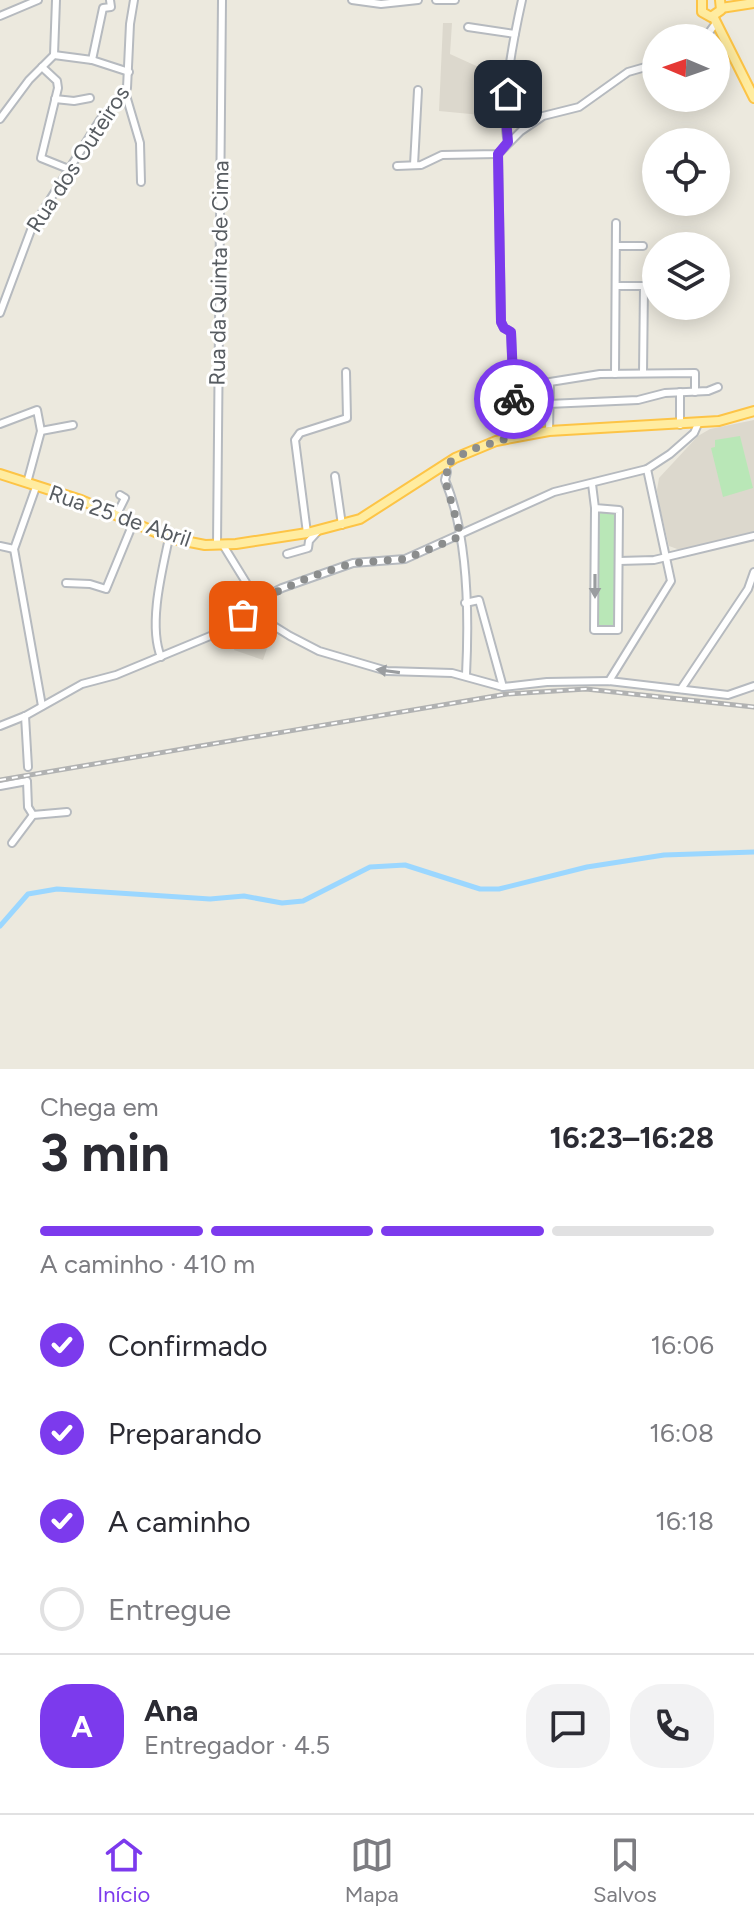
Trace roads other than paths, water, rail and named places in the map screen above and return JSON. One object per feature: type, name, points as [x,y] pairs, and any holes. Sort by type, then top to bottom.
[{"type":"main road","points":[[702,0],[702,12],[715,20],[754,98]]},
{"type":"main road","points":[[715,20],[721,4],[754,3]]},
{"type":"main road","name":"Rua 25 de Abril","points":[[0,474],[81,500],[169,538],[220,545],[342,525],[377,510],[470,450],[515,436],[549,431],[698,424],[726,420],[754,409]]},
{"type":"street","points":[[0,16],[38,0]]},
{"type":"street","points":[[0,119],[54,55],[56,0]]},
{"type":"street","points":[[92,60],[103,8],[111,7],[110,0]]},
{"type":"street","name":"Rua dos Outeiros","points":[[0,313],[28,236],[100,120],[125,92],[134,0]]},
{"type":"street","name":"Rua da Quinta de Cima","points":[[220,545],[222,0]]},
{"type":"street","points":[[352,0],[381,4],[418,0]]},
{"type":"street","points":[[436,0],[451,1]]},
{"type":"street","points":[[508,142],[506,118],[522,0]]},
{"type":"street","points":[[713,24],[715,20]]},
{"type":"street","points":[[468,27],[515,34]]},
{"type":"street","points":[[54,55],[92,60],[129,72]]},
{"type":"street","points":[[42,67],[57,81],[41,158],[71,170]]},
{"type":"street","points":[[515,436],[511,332],[501,322],[498,154],[508,142],[543,116],[579,107],[628,72],[642,68]]},
{"type":"street","points":[[414,165],[418,90]]},
{"type":"street","points":[[125,92],[140,143],[141,182]]},
{"type":"street","points":[[55,99],[74,101],[90,98]]},
{"type":"street","points":[[397,166],[421,165],[442,155],[498,154]]},
{"type":"street","points":[[615,374],[616,223]]},
{"type":"street","points":[[616,246],[642,246]]},
{"type":"street","points":[[616,286],[644,286],[643,373]]},
{"type":"street","points":[[307,533],[295,440],[300,433],[350,418],[346,372]]},
{"type":"street","points":[[549,431],[550,382],[615,374],[695,373],[695,392]]},
{"type":"street","points":[[548,404],[631,400],[665,393],[708,391],[718,387]]},
{"type":"street","points":[[680,392],[680,425]]},
{"type":"street","points":[[0,424],[37,410],[41,431],[27,483]]},
{"type":"street","points":[[0,726],[25,716],[82,684],[116,675],[215,634],[254,602],[282,588],[339,567],[367,561],[405,559],[554,492],[647,469],[694,433],[698,424]]},
{"type":"street","points":[[41,431],[73,425]]},
{"type":"street","points":[[445,465],[445,480],[461,536],[468,643],[466,675]]},
{"type":"street","points":[[609,681],[671,581],[647,469]]},
{"type":"street","points":[[432,473],[437,479],[445,480]]},
{"type":"street","points":[[335,476],[342,525]]},
{"type":"street","points":[[592,484],[595,508],[594,630],[618,630],[637,635]]},
{"type":"street","points":[[36,487],[14,549],[42,706]]},
{"type":"street","points":[[117,514],[125,498],[120,495]]},
{"type":"street","points":[[595,508],[618,508],[618,630]]},
{"type":"street","points":[[66,583],[90,584],[106,589],[134,521]]},
{"type":"street","points":[[287,554],[308,548],[309,541],[318,531]]},
{"type":"street","points":[[619,561],[654,560],[754,536]]},
{"type":"street","points":[[161,657],[158,599],[169,538]]},
{"type":"street","points":[[220,545],[247,584],[254,602]]},
{"type":"street","points":[[0,546],[14,549]]},
{"type":"street","points":[[681,689],[748,589],[754,572]]},
{"type":"street","points":[[465,603],[479,600],[503,687]]},
{"type":"street","points":[[248,610],[307,645],[373,668],[402,673],[466,675],[503,687],[547,682],[609,681],[728,695],[754,686]]},
{"type":"street","points":[[25,716],[28,767]]},
{"type":"street","points":[[0,786],[27,781],[28,807],[33,815]]},
{"type":"street","points":[[12,843],[33,815],[67,812]]},
{"type":"waterway","points":[[0,926],[28,894],[57,889],[210,899],[244,896],[282,903],[303,901],[370,867],[405,865],[480,889],[499,889],[587,867],[664,855],[754,852]]},
{"type":"railway","points":[[0,780],[507,694],[586,689],[754,707]]}]
